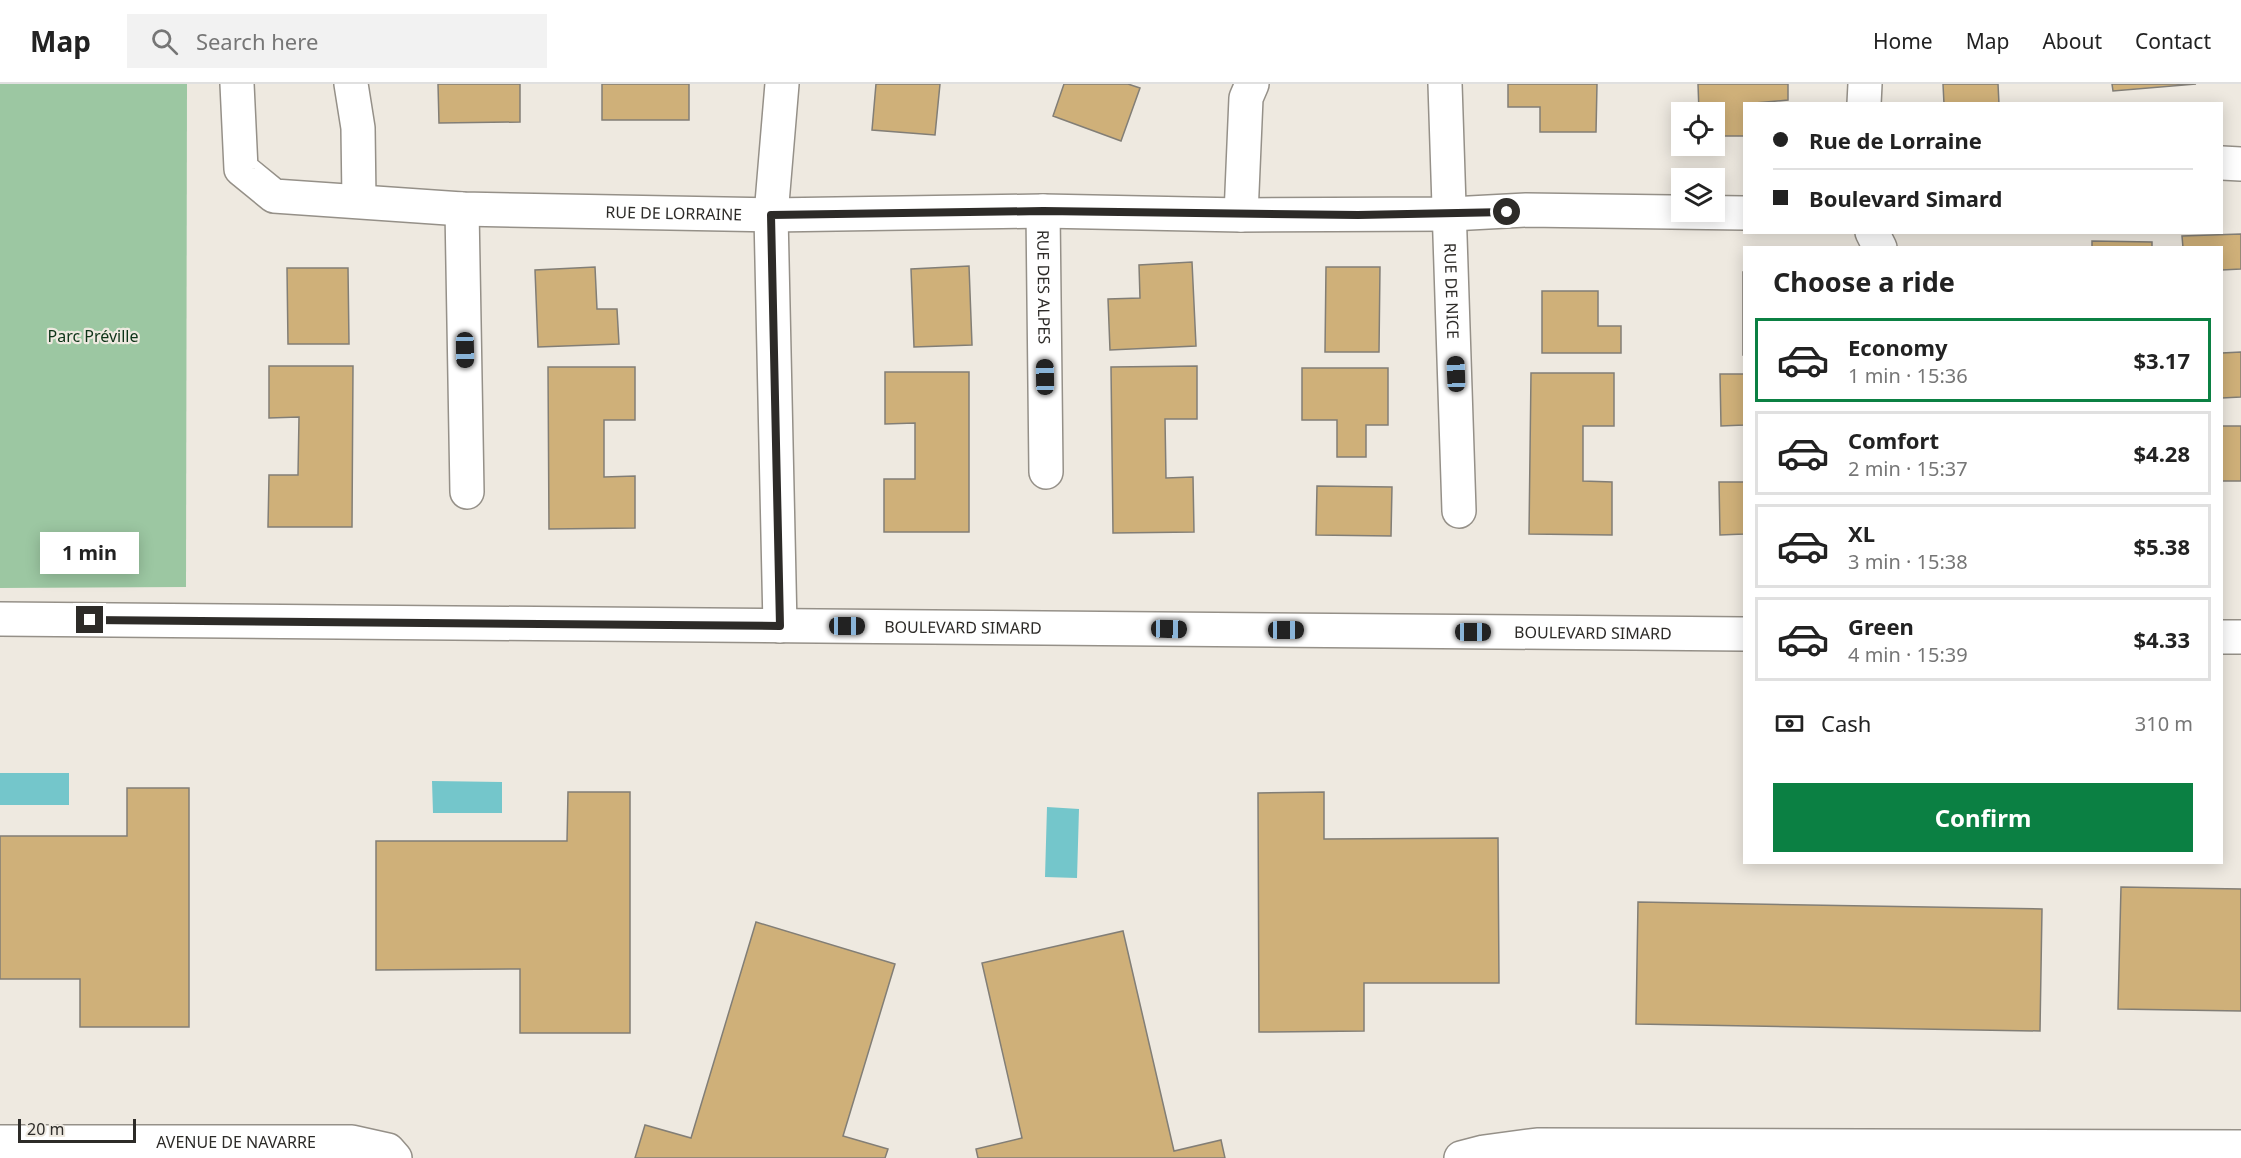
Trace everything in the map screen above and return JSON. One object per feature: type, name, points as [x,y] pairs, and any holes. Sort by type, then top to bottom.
[{"type":"street","name":"RUE DE LORRAINE","points":[[237,84],[242,169],[274,196],[358,200],[462,209],[771,215],[1043,211],[1242,215],[1451,214],[1526,210],[1743,213]]},
{"type":"street","points":[[351,84],[358,128],[358,200]]},
{"type":"street","points":[[780,626],[771,215],[783,84]]},
{"type":"street","points":[[1242,215],[1246,98],[1252,84]]},
{"type":"street","points":[[1445,84],[1451,214]]},
{"type":"street","points":[[1864,102],[1865,84]]},
{"type":"street","points":[[2223,163],[2241,164]]},
{"type":"street","points":[[462,209],[467,492]]},
{"type":"street","name":"RUE DES ALPES","points":[[1043,211],[1046,472]]},
{"type":"street","name":"RUE DE NICE","points":[[1451,214],[1459,511]]},
{"type":"street","name":"BOULEVARD SIMARD","points":[[0,620],[1743,634]]},
{"type":"street","points":[[2223,637],[2241,637]]},
{"type":"street","name":"AVENUE DE NAVARRE","points":[[0,1142],[352,1142],[388,1150],[394,1158]]},
{"type":"street","points":[[1461,1158],[1484,1152],[1537,1145],[2241,1147]]},
{"type":"green space","name":"Parc Préville","points":[[0,84],[187,84],[186,587],[0,588]]},
{"type":"water","points":[[0,773],[69,773],[69,805],[0,805]]},
{"type":"water","points":[[432,781],[502,782],[502,813],[433,813]]},
{"type":"water","points":[[1047,807],[1079,809],[1077,878],[1045,877]]},
{"type":"building","points":[[438,84],[520,84],[520,122],[439,123]]},
{"type":"building","points":[[602,84],[689,84],[689,120],[602,120]]},
{"type":"building","points":[[876,84],[940,84],[935,135],[872,130]]},
{"type":"building","points":[[1064,84],[1128,84],[1140,88],[1121,141],[1053,116]]},
{"type":"building","points":[[1508,84],[1597,84],[1596,132],[1540,132],[1540,107],[1508,107]]},
{"type":"building","points":[[1698,84],[1788,84],[1788,100],[1743,102],[1743,136],[1725,136],[1725,102],[1699,102]]},
{"type":"building","points":[[1943,84],[1998,84],[1999,102],[1944,102]]},
{"type":"building","points":[[2112,84],[2196,84],[2113,91]]},
{"type":"building","points":[[2241,234],[2241,269],[2223,270],[2223,246],[2183,246],[2182,236]]},
{"type":"building","points":[[2092,241],[2152,242],[2152,246],[2092,246]]},
{"type":"building","points":[[1192,262],[1196,346],[1110,350],[1108,299],[1140,298],[1139,265]]},
{"type":"building","points":[[969,266],[972,345],[914,347],[911,269]]},
{"type":"building","points":[[595,267],[597,309],[617,309],[619,344],[538,347],[535,270]]},
{"type":"building","points":[[1326,267],[1380,267],[1379,352],[1325,352]]},
{"type":"building","points":[[287,268],[348,268],[349,344],[288,344]]},
{"type":"building","points":[[1542,291],[1598,291],[1598,326],[1621,326],[1621,353],[1542,353]]},
{"type":"building","points":[[2241,352],[2241,397],[2223,398],[2223,353]]},
{"type":"building","points":[[269,366],[353,366],[352,527],[268,527],[269,475],[298,475],[299,417],[269,418]]},
{"type":"building","points":[[1197,366],[1197,419],[1165,419],[1166,478],[1193,477],[1194,532],[1113,533],[1111,367]]},
{"type":"building","points":[[548,367],[635,367],[635,420],[604,420],[604,477],[635,476],[635,528],[549,529]]},
{"type":"building","points":[[1302,368],[1388,368],[1388,425],[1366,425],[1366,457],[1337,457],[1337,420],[1302,420]]},
{"type":"building","points":[[885,372],[969,372],[969,532],[884,532],[884,479],[915,479],[915,423],[885,424]]},
{"type":"building","points":[[1531,373],[1614,373],[1614,426],[1583,426],[1583,481],[1612,482],[1612,535],[1529,534]]},
{"type":"building","points":[[1720,374],[1743,374],[1743,425],[1721,426]]},
{"type":"building","points":[[2223,426],[2241,426],[2241,481],[2223,481]]},
{"type":"building","points":[[1719,482],[1743,482],[1743,534],[1720,535]]},
{"type":"building","points":[[1317,486],[1392,487],[1391,536],[1316,535]]},
{"type":"building","points":[[127,788],[189,788],[189,1027],[80,1027],[80,979],[0,979],[0,836],[127,836]]},
{"type":"building","points":[[568,792],[630,792],[630,1033],[520,1033],[520,969],[376,970],[376,841],[567,841]]},
{"type":"building","points":[[1324,792],[1324,839],[1498,838],[1499,983],[1364,983],[1364,1031],[1259,1032],[1258,793]]},
{"type":"building","points":[[2121,887],[2241,889],[2241,1011],[2118,1009]]},
{"type":"building","points":[[1638,902],[2042,909],[2040,1031],[1636,1024]]},
{"type":"building","points":[[756,922],[895,964],[843,1136],[888,1149],[885,1158],[635,1158],[645,1125],[691,1138]]},
{"type":"building","points":[[1123,931],[1174,1151],[1221,1140],[1225,1158],[978,1158],[976,1149],[1022,1138],[982,963]]},
{"type":"route","points":[[90,620],[780,626],[771,215],[1043,211],[1242,215],[1507,212]]}]
